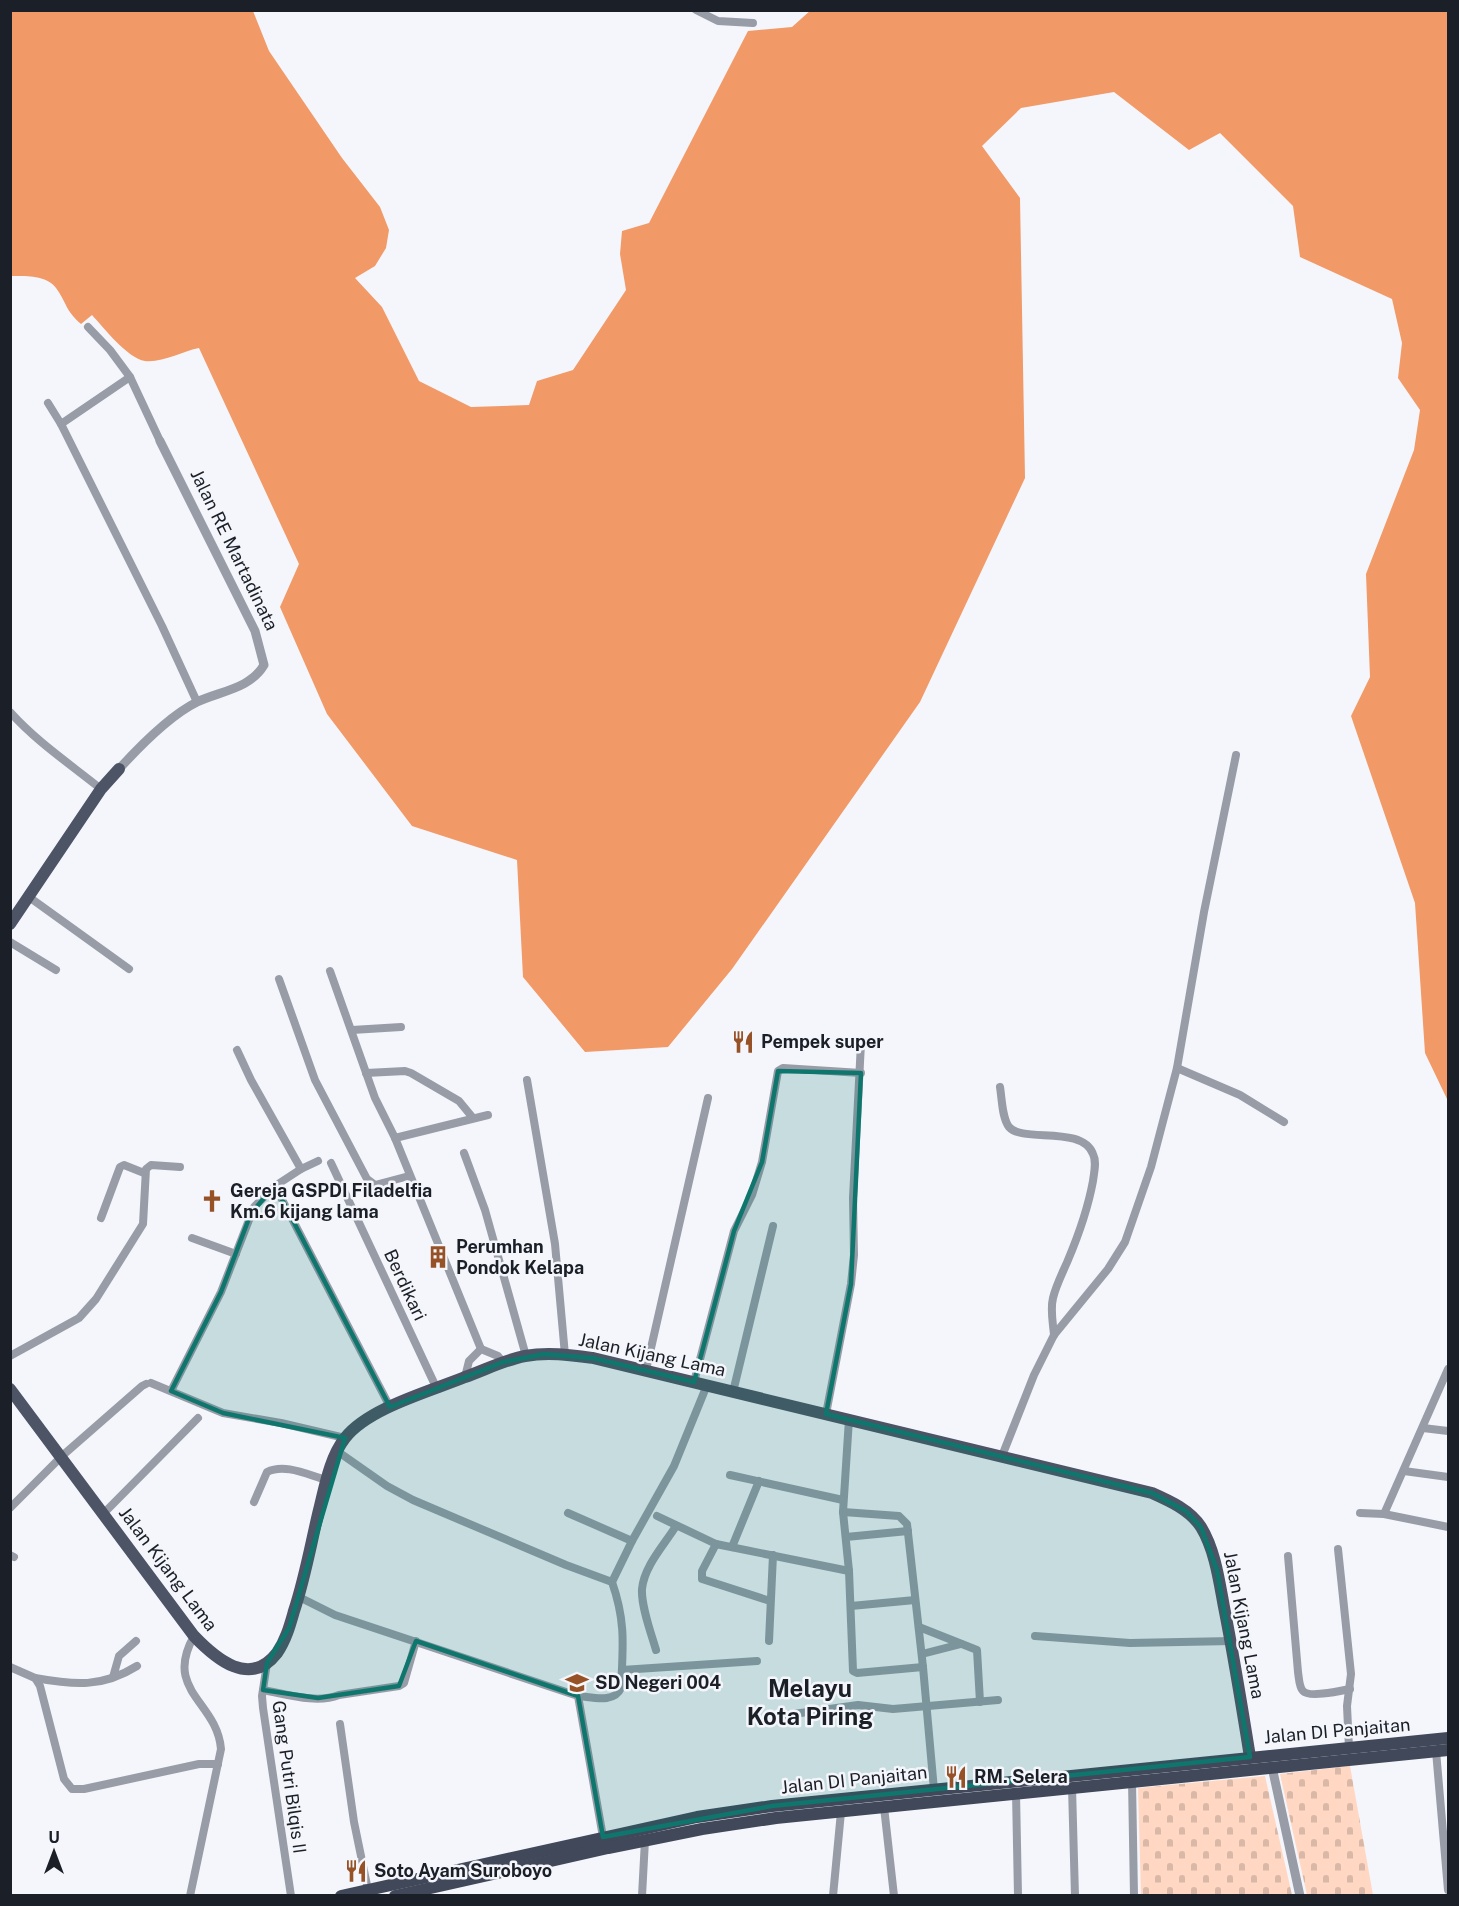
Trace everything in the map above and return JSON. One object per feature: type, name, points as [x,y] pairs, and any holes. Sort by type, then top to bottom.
[{"type":"highway","name":"Jalan DI Panjaitan","points":[[396,1896],[429,1892],[489,1873],[645,1840],[702,1829],[841,1812],[934,1790],[1449,1738]]},
{"type":"highway","name":"Jalan DI Panjaitan","points":[[341,1896],[697,1817],[772,1806],[883,1802],[1016,1793],[1442,1751]]},
{"type":"main road","name":"Jalan RE Martadinata","points":[[10,924],[102,789],[119,769]]},
{"type":"main road","name":"Jalan Kijang Lama","points":[[10,1389],[194,1636],[214,1656],[235,1667],[251,1668],[267,1663],[284,1641],[299,1597],[326,1480],[337,1451],[345,1438],[362,1421],[390,1407],[436,1387],[503,1362],[526,1356],[565,1355],[593,1358],[1152,1493],[1176,1504],[1185,1511],[1201,1527],[1208,1542],[1217,1570],[1232,1641],[1250,1757]]},
{"type":"street","points":[[696,10],[718,21],[753,23]]},
{"type":"street","points":[[88,327],[110,350],[130,377],[160,441]]},
{"type":"street","points":[[61,424],[130,377]]},
{"type":"street","points":[[48,403],[61,424],[162,626],[197,702]]},
{"type":"street","name":"Jalan RE Martadinata","points":[[119,769],[140,746],[197,702],[253,680],[264,665],[255,631],[160,441]]},
{"type":"street","points":[[10,712],[41,743],[102,789]]},
{"type":"street","points":[[1002,1456],[1034,1375],[1054,1335],[1108,1269],[1125,1242],[1151,1167],[1177,1068],[1204,912],[1236,755]]},
{"type":"street","points":[[29,897],[129,969]]},
{"type":"street","points":[[10,942],[56,970]]},
{"type":"street","points":[[330,970],[366,1073],[481,1349],[498,1356],[503,1362]]},
{"type":"street","points":[[279,979],[315,1080],[367,1179],[375,1185],[409,1176]]},
{"type":"street","points":[[352,1030],[401,1026]]},
{"type":"street","points":[[826,1414],[853,1265],[853,1198],[861,1043]]},
{"type":"street","points":[[237,1050],[251,1080],[301,1169]]},
{"type":"street","points":[[694,1382],[734,1232],[752,1195],[762,1162],[778,1071],[783,1068],[861,1073]]},
{"type":"street","points":[[1177,1068],[1240,1095],[1284,1122]]},
{"type":"street","points":[[366,1073],[411,1073],[459,1101],[473,1118]]},
{"type":"street","points":[[527,1080],[555,1245],[565,1355]]},
{"type":"street","points":[[1000,1087],[1005,1116],[1008,1125],[1013,1130],[1060,1135],[1077,1140],[1090,1148],[1094,1156],[1095,1169],[1091,1192],[1082,1224],[1053,1298],[1054,1335]]},
{"type":"street","points":[[646,1370],[708,1098]]},
{"type":"street","points":[[394,1138],[488,1115]]},
{"type":"street","points":[[464,1153],[485,1210],[526,1356]]},
{"type":"street","points":[[171,1391],[221,1292],[254,1207],[275,1186],[318,1161]]},
{"type":"street","name":"Berdikari","points":[[331,1163],[436,1387]]},
{"type":"street","points":[[101,1218],[120,1167],[124,1165],[144,1173]]},
{"type":"street","points":[[10,1356],[79,1318],[96,1299],[143,1224],[144,1173],[148,1166],[180,1167]]},
{"type":"street","points":[[275,1186],[390,1407]]},
{"type":"street","points":[[733,1392],[773,1227]]},
{"type":"street","points":[[192,1238],[236,1254]]},
{"type":"street","points":[[465,1377],[469,1361],[481,1349]]},
{"type":"street","points":[[1384,1514],[1448,1370]]},
{"type":"street","points":[[10,1508],[62,1456],[142,1386],[149,1383],[223,1413],[281,1423],[345,1438]]},
{"type":"street","points":[[299,1597],[325,1611],[578,1696],[614,1697],[621,1688],[622,1618],[612,1582],[674,1466],[707,1385]]},
{"type":"street","points":[[104,1513],[198,1418]]},
{"type":"street","points":[[849,1419],[843,1512],[849,1571],[852,1668],[854,1672],[923,1667]]},
{"type":"street","points":[[1423,1428],[1449,1431]]},
{"type":"street","points":[[337,1451],[387,1486],[413,1500],[566,1565],[612,1582]]},
{"type":"street","points":[[254,1502],[267,1472],[272,1470],[290,1469],[326,1480]]},
{"type":"street","points":[[1404,1471],[1449,1477]]},
{"type":"street","points":[[730,1475],[843,1500]]},
{"type":"street","points":[[732,1547],[759,1481]]},
{"type":"street","points":[[843,1512],[900,1516],[905,1521],[922,1654],[934,1790]]},
{"type":"street","points":[[1360,1512],[1384,1514],[1449,1527]]},
{"type":"street","points":[[568,1513],[633,1541]]},
{"type":"street","points":[[657,1516],[716,1544],[849,1571]]},
{"type":"street","points":[[656,1650],[642,1588],[647,1572],[676,1526]]},
{"type":"street","points":[[846,1538],[908,1531]]},
{"type":"street","points":[[716,1544],[702,1571],[701,1578],[770,1600]]},
{"type":"street","points":[[1338,1549],[1351,1674],[1347,1706],[1349,1748]]},
{"type":"street","points":[[769,1641],[773,1556]]},
{"type":"street","points":[[1288,1556],[1301,1689],[1308,1694],[1314,1694],[1350,1689]]},
{"type":"street","points":[[851,1606],[915,1600]]},
{"type":"street","points":[[919,1627],[978,1651],[980,1702]]},
{"type":"street","points":[[190,1896],[218,1764],[220,1742],[215,1726],[184,1675],[184,1656],[194,1636]]},
{"type":"street","points":[[1035,1636],[1130,1643],[1232,1641]]},
{"type":"street","points":[[113,1677],[119,1656],[136,1641]]},
{"type":"street","points":[[263,1690],[297,1696],[331,1698],[399,1686],[404,1683],[416,1641]]},
{"type":"street","points":[[922,1654],[962,1643]]},
{"type":"street","points":[[622,1670],[757,1660]]},
{"type":"street","name":"Gang Putri Bilqis II","points":[[267,1663],[263,1690],[268,1740],[291,1896]]},
{"type":"street","points":[[10,1667],[35,1678],[76,1684],[95,1683],[122,1675],[137,1666]]},
{"type":"street","points":[[35,1678],[41,1689],[64,1779],[72,1789],[84,1789],[199,1764],[218,1764]]},
{"type":"street","points":[[578,1696],[603,1837]]},
{"type":"street","points":[[772,1717],[858,1705],[893,1709],[998,1700]]},
{"type":"street","points":[[340,1724],[354,1822],[368,1890]]},
{"type":"street","points":[[1442,1751],[1449,1890]]},
{"type":"street","points":[[1272,1767],[1300,1896]]},
{"type":"street","points":[[1132,1781],[1134,1896]]},
{"type":"street","points":[[1072,1787],[1075,1896]]},
{"type":"street","points":[[1016,1793],[1018,1896]]},
{"type":"street","points":[[883,1802],[894,1896]]},
{"type":"street","points":[[833,1896],[841,1812]]},
{"type":"street","points":[[642,1896],[645,1840]]},
{"type":"highlighted area","points":[[778,1071],[861,1073],[851,1284],[826,1414],[1152,1493],[1186,1511],[1201,1527],[1217,1570],[1250,1757],[772,1806],[603,1837],[578,1696],[416,1641],[399,1686],[318,1698],[263,1690],[267,1663],[289,1628],[345,1438],[223,1413],[171,1391],[221,1292],[251,1213],[275,1186],[390,1407],[503,1362],[544,1354],[593,1358],[694,1382],[734,1231],[762,1162]]},
{"type":"green space","points":[[1350,1766],[1373,1895],[1307,1895],[1280,1774]]},
{"type":"green space","points":[[1265,1776],[1292,1895],[1141,1895],[1138,1788]]},
{"type":"shaded area","points":[[811,10],[1448,11],[1448,1101],[1425,1053],[1415,903],[1351,716],[1370,677],[1366,574],[1414,450],[1420,410],[1398,378],[1402,343],[1392,299],[1300,257],[1293,206],[1220,133],[1189,150],[1114,92],[1021,108],[982,146],[1020,198],[1025,478],[920,702],[732,969],[668,1047],[585,1052],[523,977],[517,860],[412,826],[327,714],[280,607],[299,564],[199,348],[158,360],[138,359],[116,342],[92,315],[81,324],[72,315],[60,293],[52,284],[35,277],[11,276],[11,11],[253,11],[269,51],[342,158],[380,207],[389,230],[386,248],[375,266],[355,278],[382,307],[419,381],[471,407],[529,405],[537,381],[573,370],[626,290],[620,254],[622,231],[649,223],[748,31],[792,27]]},
{"type":"place","name":"Pempek super","points":[[743,1042]]},
{"type":"place","name":"Gereja GSPDI Filadelfia Km.6 kijang lama","points":[[212,1201]]},
{"type":"place","name":"Perumhan Pondok Kelapa","points":[[438,1257]]},
{"type":"place","name":"SD Negeri 004","points":[[577,1683]]},
{"type":"place","name":"RM. Selera","points":[[956,1777]]},
{"type":"place","name":"Soto Ayam Suroboyo","points":[[356,1871]]},
{"type":"district","name":"Melayu Kota Piring","points":[[810,1703]]}]
